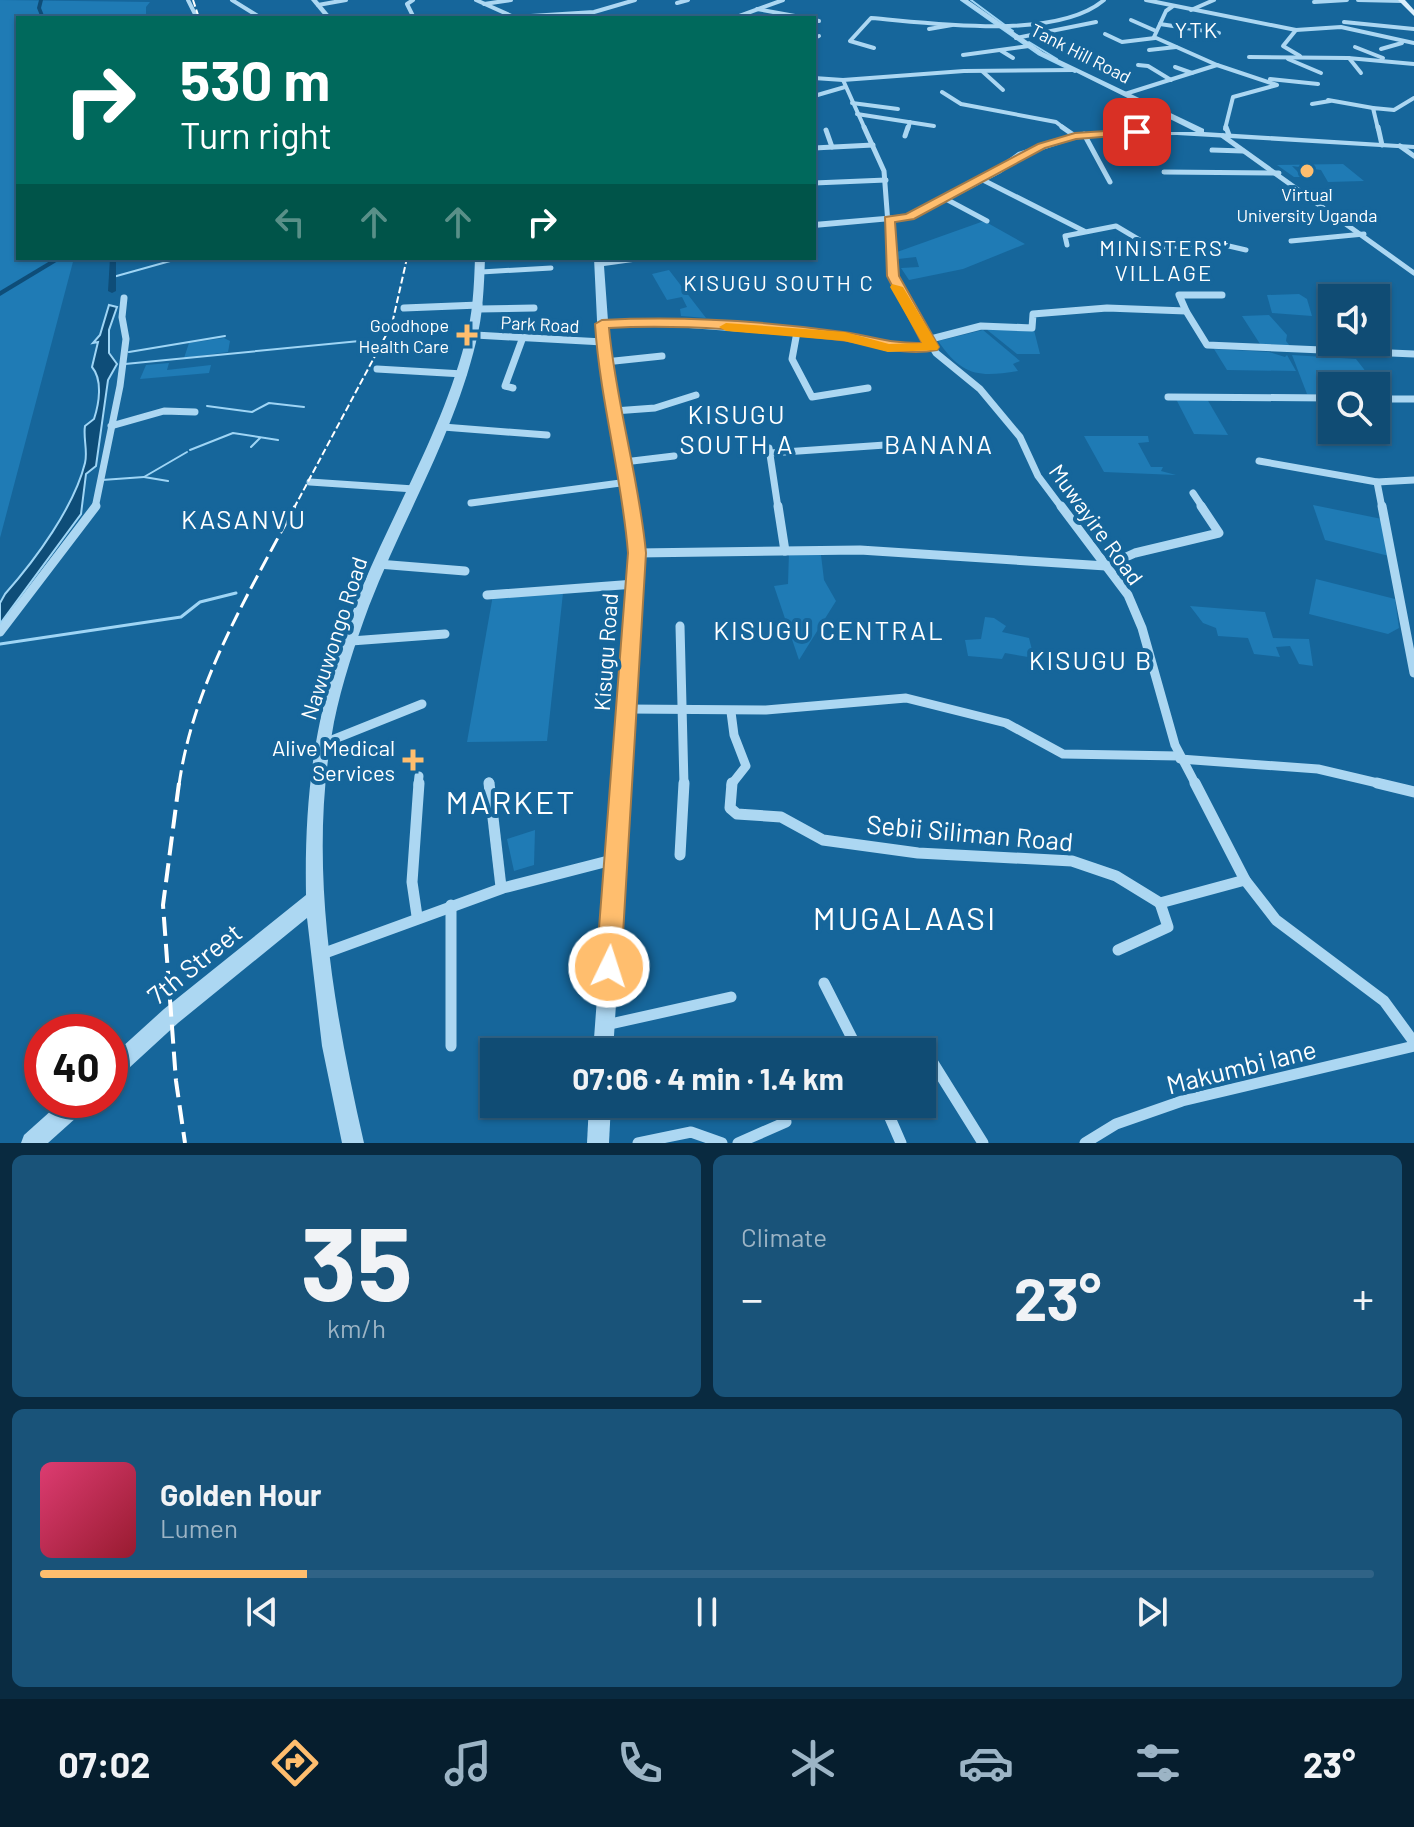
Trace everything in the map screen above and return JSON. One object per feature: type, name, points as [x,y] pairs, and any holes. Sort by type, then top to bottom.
[{"type":"main road","points":[[1402,1],[1414,14]]},
{"type":"street","points":[[232,0],[260,16]]},
{"type":"street","points":[[316,3],[346,0]]},
{"type":"street","points":[[413,0],[407,4],[413,16]]},
{"type":"street","points":[[476,0],[511,16]]},
{"type":"street","points":[[484,4],[511,0]]},
{"type":"street","points":[[542,16],[594,12],[635,0]]},
{"type":"street","points":[[677,3],[688,0]]},
{"type":"street","points":[[739,16],[783,0]]},
{"type":"street","name":"Tank Hill Road","points":[[964,0],[1029,46],[1189,125],[1222,135],[1414,147]]},
{"type":"street","points":[[874,48],[851,42],[871,18],[1003,28],[1090,12],[1104,0]]},
{"type":"street","points":[[1146,0],[1296,30],[1341,27],[1414,43]]},
{"type":"street","points":[[1191,10],[1214,0]]},
{"type":"street","points":[[1314,2],[1347,0]]},
{"type":"street","points":[[1358,0],[1402,1]]},
{"type":"street","points":[[1155,38],[1153,36],[1166,11],[1174,6]]},
{"type":"street","points":[[756,9],[795,16]]},
{"type":"street","points":[[594,12],[599,16]]},
{"type":"street","points":[[1131,20],[1156,31]]},
{"type":"street","points":[[1016,38],[1096,22]]},
{"type":"street","points":[[1344,22],[1414,29]]},
{"type":"street","points":[[929,29],[965,23]]},
{"type":"street","points":[[1160,24],[1219,33]]},
{"type":"street","points":[[1296,30],[1283,46],[1300,56]]},
{"type":"street","points":[[1105,34],[1122,42],[1155,38],[1217,65],[1277,85],[1233,97],[1222,135]]},
{"type":"street","points":[[1381,49],[1406,42]]},
{"type":"street","points":[[975,44],[984,51]]},
{"type":"street","points":[[963,55],[1029,46]]},
{"type":"street","points":[[1149,50],[1177,47]]},
{"type":"street","points":[[1355,47],[1395,63]]},
{"type":"street","points":[[999,50],[1013,58]]},
{"type":"street","points":[[1249,57],[1348,58],[1414,64]]},
{"type":"street","points":[[1348,58],[1361,73]]},
{"type":"street","points":[[1288,59],[1321,73]]},
{"type":"street","points":[[1138,65],[1148,66],[1171,81]]},
{"type":"street","points":[[1125,94],[1217,65]]},
{"type":"street","points":[[1175,67],[1193,74]]},
{"type":"street","points":[[816,78],[843,80],[982,71],[1074,70]]},
{"type":"street","points":[[982,71],[1003,90]]},
{"type":"street","points":[[1257,79],[1318,84]]},
{"type":"street","name":"Muwayire Road","points":[[843,80],[886,180],[893,276],[929,343],[941,359],[980,389],[1020,437],[1038,476],[1129,596],[1142,628],[1180,757],[1245,880],[1276,920],[1384,1001],[1414,1044]]},
{"type":"street","points":[[816,95],[845,87]]},
{"type":"street","points":[[942,92],[961,104],[1056,122],[1079,135],[1110,182]]},
{"type":"street","points":[[1312,104],[1329,100],[1394,110],[1412,98]]},
{"type":"street","points":[[852,103],[898,109]]},
{"type":"street","points":[[1373,108],[1382,145]]},
{"type":"street","points":[[857,114],[934,126]]},
{"type":"street","points":[[905,136],[910,122]]},
{"type":"street","points":[[826,130],[832,147]]},
{"type":"street","points":[[816,225],[910,217],[1021,154],[1079,135],[1222,135],[1280,173],[1412,270]]},
{"type":"street","points":[[816,148],[873,145]]},
{"type":"street","points":[[1400,146],[1414,156]]},
{"type":"street","points":[[1212,150],[1247,151]]},
{"type":"street","points":[[1164,172],[1280,173]]},
{"type":"street","points":[[981,179],[1084,231]]},
{"type":"street","points":[[816,183],[886,180]]},
{"type":"street","points":[[944,198],[987,221]]},
{"type":"street","points":[[1067,245],[1065,236],[1116,226],[1153,248],[1221,243],[1246,250]]},
{"type":"street","points":[[1291,241],[1365,234]]},
{"type":"street","name":"Kisugu Road","points":[[599,261],[605,362],[628,482],[637,553],[604,1038]]},
{"type":"street","points":[[480,265],[551,268]]},
{"type":"street","name":"Nawuwongo Road","points":[[353,1143],[330,1029],[315,900],[317,784],[322,744],[351,641],[378,564],[443,427],[463,374],[475,335],[480,265]]},
{"type":"street","points":[[1222,295],[1179,295],[1207,345],[1318,350]]},
{"type":"street","points":[[0,632],[47,566],[95,509],[126,339],[122,317],[124,298]]},
{"type":"street","points":[[404,308],[534,308]]},
{"type":"street","points":[[602,324],[655,322],[797,332],[848,337],[888,348],[929,343],[981,326],[1032,328],[1033,314],[1054,311],[1186,311]]},
{"type":"street","points":[[797,332],[790,347],[790,359],[812,397],[868,388]]},
{"type":"street","name":"Park Road","points":[[475,335],[603,342]]},
{"type":"street","points":[[513,388],[505,386],[523,337]]},
{"type":"street","points":[[1390,353],[1414,354]]},
{"type":"street","points":[[605,362],[662,356]]},
{"type":"street","points":[[377,369],[463,374]]},
{"type":"street","points":[[614,411],[655,408],[696,395]]},
{"type":"street","points":[[1168,397],[1318,398]]},
{"type":"street","points":[[1390,399],[1414,399]]},
{"type":"street","points":[[111,426],[170,411],[186,409],[195,412]]},
{"type":"street","points":[[443,427],[547,435]]},
{"type":"street","points":[[785,551],[769,450],[885,445]]},
{"type":"street","points":[[624,462],[674,456]]},
{"type":"street","points":[[1259,461],[1377,482],[1414,480]]},
{"type":"street","points":[[310,482],[414,489]]},
{"type":"street","points":[[471,503],[628,482]]},
{"type":"street","points":[[1377,482],[1414,673]]},
{"type":"street","points":[[637,553],[897,551],[1106,566],[1135,553],[1219,533],[1193,493]]},
{"type":"street","points":[[378,564],[465,571]]},
{"type":"street","points":[[487,595],[636,584]]},
{"type":"street","points":[[680,626],[686,758],[680,803],[680,855]]},
{"type":"street","points":[[351,641],[445,634]]},
{"type":"street","points":[[627,709],[731,712],[906,698],[1006,723],[1063,754],[1180,757],[1318,769],[1414,792]]},
{"type":"street","points":[[322,744],[422,704]]},
{"type":"street","name":"Sebii Siliman Road","points":[[731,712],[734,735],[746,766],[732,782],[730,808],[737,814],[781,817],[823,840],[918,853],[1072,861],[1116,876],[1160,903]]},
{"type":"street","points":[[417,916],[412,882],[419,776]]},
{"type":"street","points":[[489,782],[501,887]]},
{"type":"street","points":[[322,954],[417,916],[553,870],[616,859]]},
{"type":"street","points":[[1118,950],[1168,927],[1160,903],[1245,880]]},
{"type":"street","name":"7th Street","points":[[128,1055],[171,1016],[315,900]]},
{"type":"street","points":[[451,905],[451,1046]]},
{"type":"street","points":[[824,983],[852,1038]]},
{"type":"street","points":[[605,1025],[731,997]]},
{"type":"street","name":"Makumbi lane","points":[[1085,1143],[1116,1124],[1182,1101],[1414,1044]]},
{"type":"street","points":[[936,1068],[983,1143]]},
{"type":"street","points":[[32,1143],[59,1118]]},
{"type":"street","points":[[598,1143],[599,1118]]},
{"type":"street","points":[[890,1118],[901,1143]]},
{"type":"street","points":[[738,1143],[786,1122]]},
{"type":"street","points":[[638,1143],[667,1134],[703,1131],[722,1143]]},
{"type":"shaded area","points":[[0,0],[150,2],[146,7],[146,16],[16,16],[16,260],[73,260],[0,538]]},
{"type":"shaded area","points":[[1343,164],[1364,181],[1328,182],[1321,170],[1292,166],[1303,177],[1294,177],[1277,165]]},
{"type":"shaded area","points":[[984,221],[1025,244],[963,269],[909,280],[901,268],[919,267],[916,257],[898,259],[897,252]]},
{"type":"shaded area","points":[[669,270],[706,318],[681,316],[680,309],[687,307],[682,297],[667,300],[652,274]]},
{"type":"shaded area","points":[[1299,294],[1307,299],[1312,316],[1272,313],[1267,295]]},
{"type":"shaded area","points":[[109,305],[117,307],[109,330],[109,353],[117,364],[108,380],[96,466],[86,474],[81,514],[0,624],[0,603],[5,594],[52,532],[80,480],[86,458],[85,426],[94,419],[98,399],[98,378],[92,367],[98,342],[93,343],[100,335]]},
{"type":"shaded area","points":[[1269,315],[1287,335],[1286,341],[1290,346],[1260,344],[1242,316]]},
{"type":"shaded area","points":[[986,329],[1034,330],[1040,354],[1017,354]]},
{"type":"shaded area","points":[[983,330],[1020,361],[1013,364],[1018,371],[993,374],[973,372],[956,362],[938,341]]},
{"type":"shaded area","points":[[224,338],[230,341],[228,352],[184,358],[189,343]]},
{"type":"shaded area","points":[[1214,349],[1287,355],[1296,371],[1227,370]]},
{"type":"shaded area","points":[[1292,355],[1356,359],[1366,372],[1318,372],[1318,394],[1307,394]]},
{"type":"shaded area","points":[[169,363],[167,370],[211,365],[209,373],[140,379],[146,365]]},
{"type":"shaded area","points":[[1176,399],[1207,399],[1228,435],[1194,434]]},
{"type":"shaded area","points":[[1084,436],[1148,436],[1149,442],[1138,443],[1151,467],[1163,467],[1161,471],[1176,475],[1104,472]]},
{"type":"shaded area","points":[[1313,505],[1382,519],[1389,556],[1325,540]]},
{"type":"shaded area","points":[[789,552],[821,555],[824,580],[836,601],[799,660],[774,586],[788,584]]},
{"type":"shaded area","points":[[1316,579],[1395,599],[1399,628],[1388,634],[1309,614]]},
{"type":"shaded area","points":[[563,593],[547,741],[467,742],[493,595]]},
{"type":"shaded area","points":[[1190,606],[1265,612],[1273,638],[1309,639],[1313,666],[1299,664],[1290,646],[1276,647],[1280,657],[1254,654],[1248,638],[1218,636],[1216,628],[1203,623]]},
{"type":"shaded area","points":[[985,617],[994,618],[1006,626],[1002,632],[1029,638],[1034,658],[1005,653],[1002,659],[968,656],[965,640],[981,639]]},
{"type":"shaded area","points":[[535,830],[534,865],[514,871],[507,839]]},
{"type":"waterway","points":[[41,0],[39,8],[42,16]]},
{"type":"waterway","points":[[961,0],[1038,54],[1075,72]]},
{"type":"waterway","points":[[971,0],[1013,31]]},
{"type":"waterway","points":[[1029,42],[1057,59]]},
{"type":"waterway","points":[[0,294],[57,260]]},
{"type":"waterway","points":[[112,291],[113,260]]},
{"type":"waterway","points":[[113,277],[174,260]]},
{"type":"waterway","points":[[129,352],[225,336]]},
{"type":"waterway","points":[[125,364],[370,340]]},
{"type":"waterway","points":[[207,406],[252,412],[269,403],[304,407]]},
{"type":"waterway","points":[[190,450],[233,433],[278,440]]},
{"type":"waterway","points":[[251,447],[260,438]]},
{"type":"waterway","points":[[144,477],[187,452]]},
{"type":"waterway","points":[[102,480],[144,477]]},
{"type":"waterway","points":[[144,477],[168,481]]},
{"type":"waterway","points":[[0,644],[181,617],[200,602],[236,593]]},
{"type":"railway","points":[[193,0],[198,16]]},
{"type":"railway","points":[[294,508],[392,324],[407,260]]},
{"type":"railway","points":[[179,785],[196,711],[209,676],[241,607],[295,506]]},
{"type":"railway","points":[[179,783],[163,905],[176,1081],[185,1143]]},
{"type":"slow traffic","points":[[726,327],[845,336],[888,348],[932,347],[897,287]]},
{"type":"place","name":"Virtual University Uganda","points":[[1307,171]]},
{"type":"place","name":"Goodhope Health Care","points":[[467,335]]},
{"type":"place","name":"Alive Medical Services","points":[[413,760]]},
{"type":"district","name":"YTK","points":[[1197,29]]},
{"type":"district","name":"MINISTERS' VILLAGE","points":[[1164,260]]},
{"type":"district","name":"KISUGU SOUTH C","points":[[779,282]]},
{"type":"district","name":"KISUGU SOUTH A","points":[[737,428]]},
{"type":"district","name":"BANANA","points":[[939,443]]},
{"type":"district","name":"KASANVU","points":[[244,518]]},
{"type":"district","name":"KISUGU CENTRAL","points":[[829,629]]},
{"type":"district","name":"KISUGU B","points":[[1091,659]]},
{"type":"district","name":"MARKET","points":[[511,801]]},
{"type":"district","name":"MUGALAASI","points":[[905,917]]},
{"type":"route","points":[[609,967],[637,553],[634,513],[605,362],[602,324],[655,322],[845,336],[888,348],[932,347],[897,288],[891,263],[889,220],[910,217],[998,171],[1021,154],[1041,146],[1075,136],[1137,132]]}]
